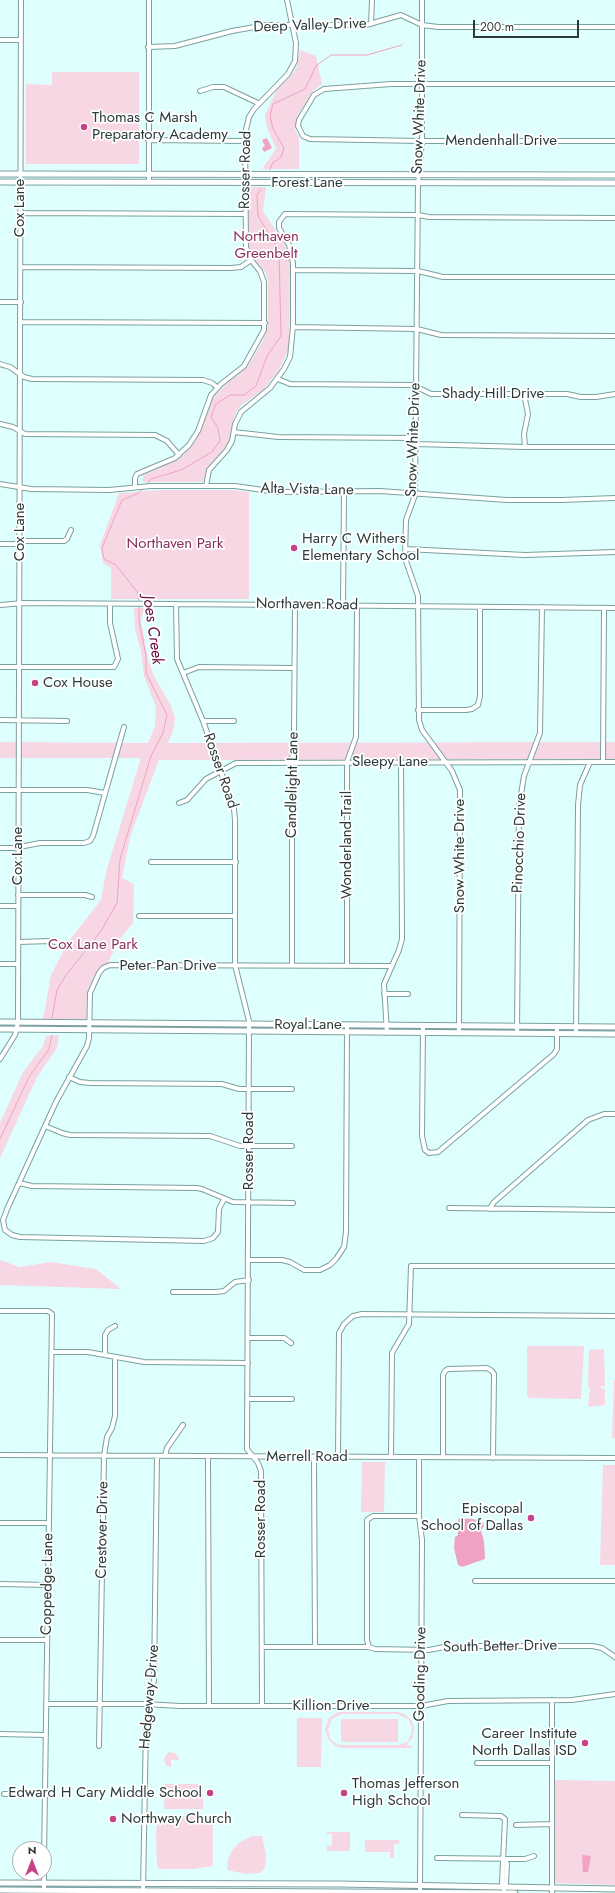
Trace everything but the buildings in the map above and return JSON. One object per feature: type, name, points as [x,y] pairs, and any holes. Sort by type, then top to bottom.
[{"type":"main road","name":"Forest Lane","points":[[0,174],[418,176],[615,175]]},
{"type":"main road","points":[[304,175],[304,183]]},
{"type":"main road","points":[[367,184],[368,175]]},
{"type":"main road","name":"Forest Lane","points":[[0,182],[615,184]]},
{"type":"main road","name":"Royal Lane","points":[[0,1022],[576,1028],[614,1027]]},
{"type":"main road","points":[[614,1027],[614,1034]]},
{"type":"main road","name":"Royal Lane","points":[[0,1029],[614,1034]]},
{"type":"main road","points":[[6,1890],[3,1883],[452,1885],[504,1886],[552,1890],[615,1889]]},
{"type":"main road","points":[[86,1883],[86,1890]]},
{"type":"main road","points":[[304,1884],[304,1891]]},
{"type":"main road","points":[[0,1890],[44,1890],[62,1892],[86,1890],[115,1892],[304,1891],[515,1893]]},
{"type":"street","name":"Cox Lane","points":[[0,1059],[17,1030],[18,1022],[21,0]]},
{"type":"street","points":[[148,182],[149,0]]},
{"type":"street","name":"Rosser Road","points":[[136,487],[135,478],[138,474],[179,455],[193,439],[201,425],[206,405],[217,388],[244,366],[262,335],[265,323],[264,282],[260,271],[251,260],[246,247],[245,141],[249,117],[258,103],[288,74],[293,67],[297,49],[287,0]]},
{"type":"street","points":[[372,0],[372,24]]},
{"type":"street","name":"Snow White Drive","points":[[422,0],[422,141],[418,176],[415,495],[406,520],[406,563],[416,588],[418,606],[419,720],[422,730],[446,762],[457,780],[460,799],[459,1033]]},
{"type":"street","name":"Deep Valley Drive","points":[[148,47],[175,46],[232,31],[266,25],[372,24],[401,15],[422,25],[438,27],[615,27]]},
{"type":"street","points":[[0,40],[21,40]]},
{"type":"street","name":"Mendenhall Drive","points":[[422,84],[392,84],[324,89],[314,95],[299,120],[298,130],[306,138],[422,141],[615,141]]},
{"type":"street","points":[[422,84],[615,84]]},
{"type":"street","points":[[200,91],[213,87],[224,87],[258,103]]},
{"type":"street","points":[[148,140],[245,141]]},
{"type":"street","points":[[20,213],[245,214]]},
{"type":"street","points":[[206,486],[209,470],[227,450],[232,442],[238,417],[244,408],[264,394],[278,379],[290,357],[293,327],[293,270],[289,245],[279,228],[280,219],[285,214],[418,215],[429,217],[615,218]]},
{"type":"street","points":[[21,268],[231,268],[241,267],[251,260]]},
{"type":"street","points":[[293,270],[418,271],[443,277],[615,277]]},
{"type":"street","points":[[0,302],[21,302]]},
{"type":"street","points":[[21,322],[265,323]]},
{"type":"street","points":[[293,327],[417,328],[441,335],[615,336]]},
{"type":"street","points":[[0,364],[10,367],[20,374],[32,379],[202,380],[212,382],[217,388]]},
{"type":"street","name":"Shady Hill Drive","points":[[278,379],[290,384],[413,385],[431,394],[567,394],[581,397],[596,397],[615,394]]},
{"type":"street","points":[[524,394],[528,414],[524,434],[525,448]]},
{"type":"street","points":[[0,424],[13,427],[24,434],[151,434],[165,439],[179,455]]},
{"type":"street","points":[[234,432],[278,437],[416,438]]},
{"type":"street","points":[[416,444],[525,448],[615,448]]},
{"type":"street","name":"Alta Vista Lane","points":[[0,484],[20,488],[109,490],[151,486],[235,486],[277,492],[380,491],[415,495],[507,500],[615,498]]},
{"type":"street","points":[[343,606],[344,492]]},
{"type":"street","points":[[0,544],[64,541],[71,530]]},
{"type":"street","points":[[406,549],[525,555],[615,552]]},
{"type":"street","name":"Northaven Road","points":[[0,605],[19,603],[615,608]]},
{"type":"street","points":[[0,667],[114,667],[118,663],[118,659],[110,623],[110,604]]},
{"type":"street","name":"Rosser Road","points":[[176,604],[176,654],[203,721],[234,809],[236,862],[235,965],[249,1024],[247,1449],[258,1463],[261,1471],[262,1706]]},
{"type":"street","name":"Candlelight Lane","points":[[292,965],[292,762],[294,737],[295,605]]},
{"type":"street","name":"Wonderland Trail","points":[[347,965],[347,762],[356,737],[357,606]]},
{"type":"street","points":[[418,710],[466,710],[472,709],[478,705],[480,696],[480,607]]},
{"type":"street","name":"Pinocchio Drive","points":[[517,1033],[519,807],[522,784],[540,733],[542,608]]},
{"type":"street","points":[[603,762],[604,608]]},
{"type":"street","points":[[184,673],[199,667],[294,668]]},
{"type":"street","points":[[0,720],[67,721]]},
{"type":"street","points":[[203,721],[234,721]]},
{"type":"street","points":[[0,848],[19,848],[36,843],[88,842],[93,836],[124,727]]},
{"type":"street","points":[[387,1033],[384,984],[399,950],[402,939],[401,762]]},
{"type":"street","points":[[576,1034],[578,805],[580,785],[590,762]]},
{"type":"street","name":"Sleepy Lane","points":[[179,803],[187,800],[206,779],[236,763],[615,762]]},
{"type":"street","points":[[0,790],[87,790],[105,793]]},
{"type":"street","points":[[151,862],[236,862]]},
{"type":"street","points":[[18,895],[85,895],[92,897]]},
{"type":"street","points":[[0,906],[18,906]]},
{"type":"street","points":[[139,916],[235,916]]},
{"type":"street","points":[[18,942],[52,941],[60,944]]},
{"type":"street","points":[[0,964],[18,964]]},
{"type":"street","name":"Peter Pan Drive","points":[[224,1199],[219,1209],[218,1232],[209,1240],[20,1237],[8,1233],[4,1227],[3,1220],[45,1126],[69,1077],[87,1046],[90,1030],[90,993],[99,972],[106,967],[235,965],[391,966]]},
{"type":"street","points":[[384,994],[408,994]]},
{"type":"street","points":[[248,1260],[282,1260],[290,1262],[304,1270],[320,1270],[336,1259],[344,1248],[346,1232],[347,1025]]},
{"type":"street","points":[[423,1026],[422,1136],[425,1150],[429,1154],[438,1152],[554,1054],[557,1048],[557,1027]]},
{"type":"street","points":[[69,1077],[80,1082],[90,1083],[222,1084],[234,1088],[292,1089]]},
{"type":"street","points":[[490,1209],[493,1203],[588,1120],[604,1114],[615,1114]]},
{"type":"street","points":[[45,1126],[70,1135],[210,1136],[235,1145],[292,1146]]},
{"type":"street","points":[[19,1183],[32,1186],[197,1188],[233,1202],[293,1203]]},
{"type":"street","points":[[449,1208],[615,1210]]},
{"type":"street","points":[[391,1457],[392,1353],[409,1324],[410,1270],[412,1266],[416,1264],[615,1266]]},
{"type":"street","points":[[173,1292],[224,1291],[235,1282],[248,1280]]},
{"type":"street","name":"Coppedge Lane","points":[[0,1311],[48,1311],[52,1314],[53,1352],[44,1841]]},
{"type":"street","points":[[338,1457],[340,1329],[353,1316],[362,1314],[615,1316]]},
{"type":"street","points":[[105,1355],[105,1335],[108,1330],[116,1326]]},
{"type":"street","points":[[248,1338],[284,1338],[291,1343]]},
{"type":"street","points":[[53,1352],[88,1352],[144,1362],[248,1363]]},
{"type":"street","name":"Crestover Drive","points":[[99,1746],[104,1456],[107,1437],[112,1428],[115,1416],[115,1357]]},
{"type":"street","points":[[443,1458],[443,1375],[448,1369],[487,1368],[494,1374],[493,1458]]},
{"type":"street","points":[[248,1399],[292,1399]]},
{"type":"street","points":[[165,1456],[167,1448],[183,1426]]},
{"type":"street","name":"Merrell Road","points":[[0,1455],[615,1458]]},
{"type":"street","name":"Hedgeway Drive","points":[[143,1891],[146,1732],[154,1680],[157,1456]]},
{"type":"street","points":[[208,1457],[209,1706]]},
{"type":"street","points":[[314,1457],[315,1647]]},
{"type":"street","name":"Gooding Drive","points":[[419,1457],[419,1516],[422,1540],[420,1892]]},
{"type":"street","points":[[369,1647],[367,1640],[367,1520],[373,1516],[419,1516]]},
{"type":"street","points":[[0,1523],[49,1523]]},
{"type":"street","points":[[475,1581],[615,1581]]},
{"type":"street","points":[[0,1584],[48,1585]]},
{"type":"street","points":[[0,1640],[47,1640]]},
{"type":"street","name":"South Better Drive","points":[[262,1647],[369,1647],[375,1650],[421,1650],[449,1646],[592,1646],[602,1648],[615,1657]]},
{"type":"street","name":"Killion Drive","points":[[46,1704],[421,1706],[448,1701],[552,1700],[615,1694]]},
{"type":"street","points":[[552,1700],[552,1890]]},
{"type":"street","points":[[0,1734],[46,1735]]},
{"type":"street","points":[[477,1763],[552,1763]]},
{"type":"street","points":[[4,1794],[45,1794]]},
{"type":"street","points":[[462,1815],[500,1816],[505,1819],[505,1859],[503,1863],[502,1884],[504,1886],[504,1893]]},
{"type":"street","points":[[516,1825],[552,1824]]},
{"type":"street","points":[[437,1858],[525,1859],[534,1856]]},
{"type":"street","points":[[44,1883],[44,1890]]},
{"type":"street","points":[[62,1883],[62,1892]]},
{"type":"street","points":[[115,1883],[115,1892]]},
{"type":"street","points":[[171,1883],[171,1892]]},
{"type":"street","points":[[223,1884],[223,1892]]},
{"type":"street","points":[[272,1892],[273,1884]]},
{"type":"street","points":[[339,1884],[339,1892]]},
{"type":"street","points":[[398,1885],[398,1892]]},
{"type":"street","points":[[452,1885],[452,1892]]},
{"type":"green space","points":[[300,50],[316,56],[322,84],[313,91],[299,113],[296,121],[295,130],[299,137],[299,169],[262,169],[276,149],[267,128],[265,115],[277,89],[293,74],[297,66]]},
{"type":"green space","points":[[52,72],[139,72],[139,164],[26,164],[26,84],[52,85]]},
{"type":"green space","name":"Northaven Greenbelt","points":[[249,187],[266,187],[263,211],[285,245],[290,259],[289,348],[279,370],[263,390],[240,406],[235,415],[228,444],[208,467],[203,482],[143,482],[143,475],[181,458],[194,443],[203,426],[209,402],[227,383],[248,366],[264,339],[268,326],[268,281],[265,271],[252,257],[247,247]]},
{"type":"green space","name":"Northaven Park","points":[[160,490],[235,490],[249,492],[249,599],[111,599],[111,568],[103,563],[100,545],[119,493]]},
{"type":"green space","name":"Cox Lane Park","points":[[134,608],[144,608],[141,621],[148,659],[154,676],[170,704],[175,717],[174,728],[168,743],[615,742],[615,759],[159,760],[130,837],[122,878],[134,884],[133,923],[119,940],[108,963],[100,968],[94,976],[87,992],[86,1019],[43,1019],[51,975],[68,942],[101,900],[106,872],[141,758],[0,758],[0,742],[148,743],[155,726],[156,707],[144,676],[141,651],[135,629]]},
{"type":"green space","points":[[59,1035],[57,1048],[37,1077],[0,1158],[0,1123],[23,1072],[43,1046],[46,1036]]},
{"type":"green space","points":[[0,1260],[20,1267],[51,1262],[96,1269],[121,1289],[0,1285]]},
{"type":"green space","points":[[527,1346],[584,1346],[581,1399],[530,1398],[527,1396]]},
{"type":"green space","points":[[604,1349],[605,1386],[599,1387],[605,1389],[605,1405],[589,1407],[589,1350]]},
{"type":"green space","points":[[614,1380],[615,1438],[612,1438]]},
{"type":"green space","points":[[362,1462],[385,1462],[384,1512],[361,1512]]},
{"type":"green space","points":[[603,1465],[615,1465],[615,1565],[600,1565]]},
{"type":"green space","points":[[338,1712],[398,1712],[405,1714],[412,1721],[414,1727],[413,1737],[406,1745],[412,1746],[412,1748],[342,1748],[335,1746],[328,1739],[325,1729],[329,1718]],"holes":[[[342,1714],[398,1714],[409,1720],[412,1728],[412,1733],[407,1742],[398,1745],[338,1745],[330,1739],[328,1729],[332,1719]]]},
{"type":"green space","points":[[297,1718],[322,1718],[321,1767],[297,1767]]},
{"type":"green space","points":[[341,1719],[398,1719],[398,1742],[341,1742]]},
{"type":"green space","points":[[169,1752],[175,1753],[179,1758],[179,1760],[171,1760],[171,1767],[166,1765],[164,1760],[165,1756]]},
{"type":"green space","points":[[555,1780],[615,1781],[615,1885],[555,1883]]},
{"type":"green space","points":[[165,1784],[203,1784],[203,1809],[164,1809]]},
{"type":"green space","points":[[159,1815],[202,1816],[213,1825],[213,1866],[193,1869],[159,1869],[157,1866],[156,1832]]},
{"type":"green space","points":[[327,1832],[350,1832],[350,1851],[327,1851],[327,1846],[331,1846],[332,1844],[332,1834],[327,1834]]},
{"type":"green space","points":[[252,1836],[262,1836],[266,1855],[265,1868],[260,1873],[246,1874],[227,1870],[228,1859],[233,1849],[240,1842]]},
{"type":"green space","points":[[365,1840],[399,1840],[399,1844],[394,1844],[394,1858],[390,1858],[390,1852],[365,1852]]},
{"type":"shaded area","points":[[267,138],[272,148],[264,152],[262,148],[265,146],[262,140]]},
{"type":"shaded area","points":[[459,1518],[473,1519],[483,1522],[484,1526],[481,1530],[484,1541],[485,1559],[462,1567],[458,1565],[454,1548],[455,1537],[458,1535],[457,1523]]},
{"type":"shaded area","points":[[582,1855],[591,1856],[588,1872],[583,1872]]},
{"type":"waterway","name":"Joes Creek","points":[[270,170],[272,164],[281,157],[284,148],[273,129],[270,116],[273,104],[305,89],[316,66],[331,55],[367,55],[402,45]]},
{"type":"waterway","name":"Joes Creek","points":[[146,485],[151,479],[181,470],[212,452],[220,441],[218,428],[211,417],[216,404],[230,395],[244,395],[256,386],[267,356],[281,336],[279,251],[258,216],[257,195],[261,189]]},
{"type":"waterway","name":"Joes Creek","points":[[139,602],[138,593],[116,565],[104,559],[102,548],[122,500],[139,493],[143,489]]},
{"type":"waterway","name":"Joes Creek","points":[[52,1018],[57,990],[66,975],[101,931],[117,903],[120,859],[151,756],[163,733],[167,715],[146,673],[146,656],[139,621],[139,605]]},
{"type":"waterway","name":"Joes Creek","points":[[0,1139],[29,1077],[49,1049],[52,1035]]},
{"type":"place","name":"Thomas C Marsh Preparatory Academy","points":[[84,127]]},
{"type":"place","name":"Harry C Withers Elementary School","points":[[294,548]]},
{"type":"place","name":"Cox House","points":[[35,683]]},
{"type":"place","name":"Episcopal School of Dallas","points":[[531,1518]]},
{"type":"place","name":"Career Institute North Dallas ISD","points":[[585,1743]]},
{"type":"place","name":"Edward H Cary Middle School","points":[[210,1793]]},
{"type":"place","name":"Thomas Jefferson High School","points":[[344,1793]]},
{"type":"place","name":"Northway Church","points":[[113,1819]]}]
